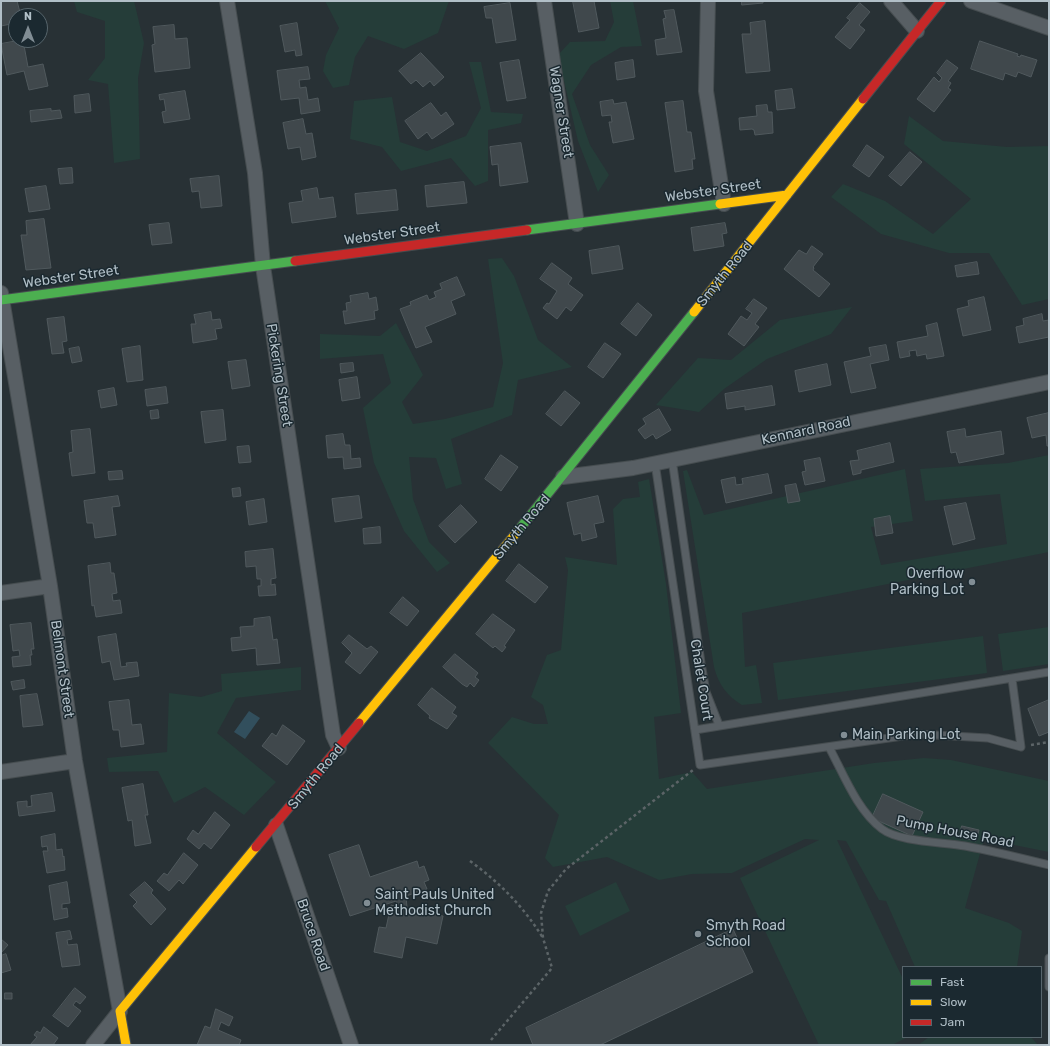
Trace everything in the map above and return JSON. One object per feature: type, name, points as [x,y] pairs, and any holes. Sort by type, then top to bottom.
[{"type":"street","name":"Pickering Street","points":[[227,1],[255,173],[262,266],[333,735],[339,748]]},
{"type":"street","name":"Wagner Street","points":[[544,1],[577,224]]},
{"type":"street","points":[[708,1],[706,91],[724,204]]},
{"type":"street","points":[[891,1],[916,31]]},
{"type":"street","name":"Smyth Road","points":[[93,1045],[563,477],[941,1]]},
{"type":"street","points":[[971,1],[1049,28]]},
{"type":"street","name":"Webster Street","points":[[1,298],[262,266],[787,196]]},
{"type":"street","name":"Belmont Street","points":[[1,298],[50,586],[75,761],[126,1045]]},
{"type":"street","name":"Kennard Road","points":[[563,477],[655,463],[1049,382]]},
{"type":"street","points":[[1,592],[50,586]]},
{"type":"street","points":[[1,772],[75,761]]},
{"type":"street","name":"Bruce Road","points":[[276,825],[351,1045]]},
{"type":"lane","name":"Chalet Court","points":[[655,463],[695,730],[719,725],[706,692],[672,459]]},
{"type":"lane","points":[[719,725],[1049,672]]},
{"type":"lane","points":[[695,730],[700,765],[916,734],[988,738],[1021,747],[1012,679]]},
{"type":"lane","name":"Pump House Road","points":[[829,747],[864,810],[884,831],[897,837],[964,846],[1049,864]]},
{"type":"lane","points":[[1049,958],[1049,987]]},
{"type":"path","points":[[1021,747],[1049,742]]},
{"type":"path","points":[[490,1040],[552,968],[543,938],[541,913],[548,891],[566,870],[700,765]]},
{"type":"path","points":[[470,861],[491,876],[512,896],[529,916],[543,938]]},
{"type":"green space","points":[[74,1],[134,1],[144,43],[138,78],[140,159],[114,163],[108,84],[88,80],[105,58],[105,21],[77,12]]},
{"type":"green space","points":[[325,1],[449,1],[438,33],[404,49],[368,36],[355,57],[349,85],[333,88],[323,71],[326,55],[339,28]]},
{"type":"green space","points":[[610,1],[633,1],[642,46],[621,47],[591,65],[572,94],[590,145],[609,175],[598,192],[578,141],[558,55],[570,42],[605,41],[614,22]]},
{"type":"green space","points":[[469,62],[481,62],[491,112],[523,114],[521,123],[488,130],[488,181],[475,186],[451,158],[401,171],[382,147],[350,139],[354,101],[392,97],[400,142],[427,151],[466,136],[481,108]]},
{"type":"green space","points":[[909,116],[943,141],[1007,147],[1049,146],[1049,299],[1022,305],[989,253],[949,253],[881,234],[831,197],[843,184],[885,201],[933,234],[971,199],[904,144]]},
{"type":"green space","points":[[502,258],[514,276],[538,340],[572,367],[518,380],[512,415],[451,439],[462,484],[446,489],[436,458],[409,457],[413,499],[429,542],[450,563],[437,572],[404,531],[374,463],[363,408],[391,383],[383,354],[320,359],[320,334],[380,336],[396,323],[423,375],[402,402],[413,424],[445,419],[493,407],[503,363],[488,259]]},
{"type":"green space","points":[[852,307],[831,334],[767,359],[724,389],[699,412],[656,405],[698,358],[731,360],[780,320]]},
{"type":"green space","points":[[1049,455],[1049,552],[742,613],[745,667],[756,665],[762,703],[742,705],[724,689],[718,679],[714,667],[683,471],[687,470],[704,515],[905,469],[913,521],[871,527],[881,565],[1007,544],[1000,494],[925,501],[920,469],[1008,463]]},
{"type":"green space","points":[[649,479],[666,584],[681,713],[654,717],[659,779],[692,772],[707,789],[874,763],[924,758],[951,760],[1049,781],[1049,852],[984,839],[965,908],[1009,923],[1022,931],[1017,966],[915,966],[886,901],[879,900],[846,841],[837,840],[902,977],[902,1038],[906,1038],[892,1045],[819,1045],[740,878],[819,840],[805,839],[732,873],[692,874],[659,880],[607,857],[553,867],[545,858],[559,815],[488,743],[512,717],[534,724],[548,724],[543,705],[531,697],[547,655],[561,650],[568,570],[565,557],[617,565],[613,509],[623,499],[640,497],[638,482]]},
{"type":"green space","points":[[1049,627],[1049,664],[1003,671],[998,634]]},
{"type":"green space","points":[[983,636],[987,673],[778,700],[773,663]]},
{"type":"green space","points":[[301,667],[301,690],[236,698],[217,733],[276,782],[244,815],[205,787],[174,803],[158,771],[109,772],[107,758],[167,752],[169,693],[201,697],[222,691],[221,674]]},
{"type":"green space","points":[[616,882],[630,911],[580,936],[565,906]]},
{"type":"green space","points":[[928,1038],[1032,1038],[1038,1045],[918,1045]]},
{"type":"water","points":[[249,711],[260,718],[245,739],[234,732]]},
{"type":"building","points":[[1,1],[17,1],[19,8],[8,8],[8,25],[1,26]]},
{"type":"building","points":[[573,1],[594,1],[599,28],[579,32]]},
{"type":"building","points":[[742,1],[763,1],[763,3],[742,5]]},
{"type":"building","points":[[510,3],[516,40],[496,43],[492,18],[486,18],[484,7]]},
{"type":"building","points":[[860,3],[870,12],[859,25],[865,30],[850,49],[835,37],[850,20],[847,18]]},
{"type":"building","points":[[674,10],[682,52],[657,55],[655,40],[666,38],[663,19],[666,18],[664,11]]},
{"type":"building","points":[[765,21],[770,71],[746,73],[742,34],[751,34],[750,23]]},
{"type":"building","points":[[297,23],[302,55],[296,56],[295,50],[285,52],[280,26]]},
{"type":"building","points":[[174,25],[175,39],[187,38],[190,68],[155,72],[152,45],[155,44],[153,27]]},
{"type":"building","points":[[980,41],[1018,54],[1017,56],[1020,57],[1021,55],[1037,60],[1031,77],[1018,72],[1016,77],[1005,73],[1003,80],[971,69]]},
{"type":"building","points":[[8,43],[8,48],[24,48],[28,67],[43,64],[48,86],[29,90],[24,71],[7,75],[1,44]]},
{"type":"building","points":[[421,53],[444,77],[434,86],[430,81],[423,87],[416,80],[411,84],[399,71]]},
{"type":"building","points":[[519,60],[526,98],[507,101],[500,63]]},
{"type":"building","points":[[633,60],[635,77],[617,80],[615,63]]},
{"type":"building","points":[[947,60],[958,68],[948,81],[951,83],[948,88],[951,90],[934,112],[917,99],[934,77],[939,82],[942,78],[937,73]]},
{"type":"building","points":[[308,67],[310,79],[299,80],[300,88],[306,87],[308,100],[318,98],[320,111],[301,114],[299,98],[281,100],[277,71]]},
{"type":"building","points":[[792,89],[795,108],[777,110],[775,91]]},
{"type":"building","points":[[185,91],[190,119],[164,123],[162,112],[166,111],[164,99],[160,100],[159,95]]},
{"type":"building","points":[[89,94],[91,111],[75,113],[74,96]]},
{"type":"building","points":[[613,100],[614,104],[626,102],[634,139],[613,143],[609,122],[612,122],[611,115],[602,116],[600,102]]},
{"type":"building","points":[[683,101],[687,132],[691,132],[695,159],[692,159],[693,169],[675,172],[665,103]]},
{"type":"building","points":[[431,103],[441,116],[446,112],[454,124],[432,139],[427,132],[418,139],[405,121]]},
{"type":"building","points":[[767,105],[768,112],[772,112],[773,133],[755,135],[754,130],[752,129],[740,130],[739,118],[757,116],[756,106]]},
{"type":"building","points":[[51,109],[51,111],[60,110],[62,118],[31,122],[30,111]]},
{"type":"building","points":[[303,119],[306,134],[312,133],[316,157],[302,160],[300,147],[288,149],[283,123]]},
{"type":"building","points":[[521,143],[528,182],[500,186],[498,164],[492,165],[490,147]]},
{"type":"building","points":[[867,145],[884,157],[869,177],[853,166]]},
{"type":"building","points":[[910,152],[922,162],[901,186],[889,176]]},
{"type":"building","points":[[72,168],[73,183],[60,184],[58,169]]},
{"type":"building","points":[[219,176],[222,206],[201,208],[199,191],[192,192],[190,179]]},
{"type":"building","points":[[464,182],[467,203],[427,207],[425,186]]},
{"type":"building","points":[[46,186],[50,209],[29,212],[25,189]]},
{"type":"building","points":[[317,188],[319,199],[333,197],[336,217],[292,223],[289,203],[303,201],[301,191]]},
{"type":"building","points":[[396,190],[398,210],[357,214],[355,194]]},
{"type":"building","points":[[44,219],[51,268],[26,270],[21,235],[27,235],[26,221]]},
{"type":"building","points":[[169,223],[172,243],[152,245],[149,225]]},
{"type":"building","points":[[725,223],[727,233],[722,234],[724,246],[694,251],[691,228]]},
{"type":"building","points":[[619,246],[623,269],[592,274],[589,251]]},
{"type":"building","points":[[812,246],[823,254],[813,267],[813,270],[830,284],[819,297],[784,269],[799,250],[806,254]]},
{"type":"building","points":[[977,262],[979,274],[957,277],[955,266]]},
{"type":"building","points":[[552,263],[572,278],[568,284],[583,295],[571,311],[566,307],[557,319],[543,308],[547,303],[549,304],[557,291],[540,279]]},
{"type":"building","points":[[457,277],[465,295],[451,301],[456,314],[425,327],[432,342],[416,348],[400,309],[411,305],[410,302],[427,295],[429,300],[436,297],[434,292],[442,289],[440,284]]},
{"type":"building","points":[[368,293],[369,299],[376,297],[378,310],[374,311],[375,319],[345,324],[343,311],[347,311],[346,303],[351,302],[350,296]]},
{"type":"building","points":[[984,297],[991,330],[963,336],[957,309],[969,306],[968,301]]},
{"type":"building","points":[[754,299],[767,308],[755,324],[759,327],[744,346],[728,334],[741,316],[747,320],[752,313],[746,309]]},
{"type":"building","points":[[638,303],[652,315],[636,336],[621,324]]},
{"type":"building","points":[[211,312],[212,320],[220,319],[222,328],[215,329],[217,339],[193,343],[191,324],[196,324],[194,315]]},
{"type":"building","points":[[1042,314],[1043,321],[1049,320],[1049,337],[1019,343],[1016,327],[1024,325],[1023,319]]},
{"type":"building","points":[[64,317],[67,341],[62,342],[64,353],[52,354],[47,319]]},
{"type":"building","points":[[937,323],[944,356],[927,359],[926,354],[917,356],[916,350],[909,351],[910,356],[900,358],[897,342],[928,336],[926,326]]},
{"type":"building","points":[[605,343],[621,354],[603,378],[588,367]]},
{"type":"building","points":[[886,345],[889,360],[870,364],[876,388],[851,393],[844,362],[871,356],[869,348]]},
{"type":"building","points":[[140,346],[143,380],[127,382],[122,349]]},
{"type":"building","points":[[79,347],[82,361],[72,363],[69,349]]},
{"type":"building","points":[[246,360],[250,386],[232,389],[228,362]]},
{"type":"building","points":[[353,363],[354,371],[341,373],[340,364]]},
{"type":"building","points":[[827,364],[831,385],[799,392],[795,371]]},
{"type":"building","points":[[357,377],[360,398],[342,401],[339,380]]},
{"type":"building","points":[[772,386],[775,405],[745,410],[745,406],[727,409],[725,394]]},
{"type":"building","points":[[166,387],[168,403],[147,406],[145,390]]},
{"type":"building","points":[[114,388],[117,405],[101,408],[98,391]]},
{"type":"building","points":[[565,391],[580,403],[561,426],[546,414]]},
{"type":"building","points":[[659,409],[671,430],[656,439],[653,434],[645,439],[638,430],[646,424],[643,419]]},
{"type":"building","points":[[158,410],[159,418],[151,419],[150,411]]},
{"type":"building","points":[[223,410],[226,440],[205,443],[201,412]]},
{"type":"building","points":[[1049,413],[1049,446],[1047,446],[1046,435],[1032,438],[1027,418]]},
{"type":"building","points":[[90,429],[95,473],[72,476],[69,453],[73,452],[71,431]]},
{"type":"building","points":[[965,429],[966,437],[1001,431],[1004,454],[959,463],[956,452],[951,453],[947,432]]},
{"type":"building","points":[[343,434],[345,445],[350,445],[351,459],[360,458],[361,467],[344,469],[343,457],[328,458],[326,436]]},
{"type":"building","points":[[890,443],[894,462],[861,470],[861,473],[853,475],[850,461],[859,460],[857,451]]},
{"type":"building","points":[[249,446],[251,462],[239,463],[237,447]]},
{"type":"building","points":[[501,455],[518,467],[501,491],[485,479]]},
{"type":"building","points":[[820,458],[825,481],[805,485],[802,472],[806,471],[804,461]]},
{"type":"building","points":[[122,471],[123,479],[109,480],[108,472]]},
{"type":"building","points":[[768,474],[772,493],[726,503],[721,480],[735,477],[736,485],[743,484],[742,479]]},
{"type":"building","points":[[796,484],[800,501],[788,503],[785,486]]},
{"type":"building","points":[[240,488],[241,496],[233,497],[232,489]]},
{"type":"building","points":[[118,496],[120,506],[112,507],[116,535],[95,538],[93,523],[87,523],[84,501]]},
{"type":"building","points":[[359,496],[362,518],[335,522],[332,499]]},
{"type":"building","points":[[598,496],[604,522],[594,524],[597,537],[582,541],[581,533],[574,535],[567,503]]},
{"type":"building","points":[[264,499],[267,522],[249,525],[246,502]]},
{"type":"building","points":[[966,503],[975,539],[953,545],[944,507]]},
{"type":"building","points":[[461,505],[477,522],[455,543],[439,526]]},
{"type":"building","points":[[890,516],[893,533],[876,536],[874,519]]},
{"type":"building","points":[[380,527],[381,543],[364,544],[363,529]]},
{"type":"building","points":[[273,549],[276,578],[271,579],[271,585],[275,584],[276,595],[259,596],[258,586],[261,586],[261,579],[257,579],[256,566],[246,567],[245,552]]},
{"type":"building","points":[[110,563],[111,573],[114,573],[117,593],[112,594],[113,601],[120,600],[122,613],[96,617],[94,605],[92,606],[88,566]]},
{"type":"building","points":[[519,564],[548,587],[535,603],[506,581]]},
{"type":"building","points":[[403,597],[419,611],[407,626],[390,613]]},
{"type":"building","points":[[493,614],[515,630],[504,646],[506,647],[502,652],[495,646],[493,648],[476,634]]},
{"type":"building","points":[[270,617],[273,640],[277,639],[280,663],[257,665],[256,648],[232,651],[231,638],[241,637],[240,627],[254,626],[254,619]]},
{"type":"building","points":[[31,623],[34,649],[31,649],[31,665],[13,667],[12,657],[20,656],[19,650],[13,651],[10,625]]},
{"type":"building","points":[[116,634],[121,667],[127,666],[126,663],[137,662],[139,676],[114,680],[110,661],[102,663],[98,637]]},
{"type":"building","points":[[349,635],[367,649],[371,646],[378,652],[360,674],[345,662],[352,653],[342,643]]},
{"type":"building","points":[[455,654],[478,673],[475,677],[479,680],[474,687],[470,683],[467,687],[462,684],[443,667]]},
{"type":"building","points":[[24,680],[25,688],[13,690],[11,682]]},
{"type":"building","points":[[432,688],[456,707],[452,713],[457,716],[447,729],[429,718],[430,716],[418,705]]},
{"type":"building","points":[[37,694],[43,725],[23,727],[20,696]]},
{"type":"building","points":[[129,700],[132,725],[141,724],[144,744],[121,747],[119,730],[113,730],[109,702]]},
{"type":"building","points":[[1049,700],[1049,732],[1039,736],[1028,709]]},
{"type":"building","points":[[283,725],[305,741],[287,765],[262,746],[272,733],[276,736]]},
{"type":"building","points":[[143,784],[148,815],[145,815],[151,843],[135,846],[132,820],[128,821],[122,788]]},
{"type":"building","points":[[52,793],[55,811],[19,816],[17,802],[27,801],[27,807],[32,806],[31,796]]},
{"type":"building","points":[[883,794],[923,812],[912,836],[872,818]]},
{"type":"building","points":[[215,812],[230,825],[211,849],[204,843],[199,849],[187,839],[193,830],[198,834]]},
{"type":"building","points":[[962,826],[979,830],[976,841],[959,837]]},
{"type":"building","points":[[55,834],[56,850],[62,849],[65,870],[47,873],[43,851],[48,851],[47,846],[42,847],[41,837]]},
{"type":"building","name":"Saint Pauls United Methodist Church","points":[[359,845],[370,877],[417,861],[419,868],[424,866],[429,880],[424,882],[427,889],[406,896],[407,908],[443,916],[437,944],[406,937],[402,958],[374,952],[379,927],[386,928],[391,905],[398,907],[396,901],[350,916],[329,855]]},
{"type":"building","points":[[184,853],[198,865],[183,884],[179,880],[169,891],[157,881],[164,873],[167,875]]},
{"type":"building","points":[[67,882],[70,903],[62,904],[62,909],[67,908],[68,917],[54,920],[49,886]]},
{"type":"building","points":[[145,882],[153,890],[151,893],[166,909],[151,925],[133,906],[137,902],[130,895]]},
{"type":"building","points":[[733,929],[753,972],[600,1045],[533,1045],[526,1028]]},
{"type":"building","points":[[70,931],[72,939],[67,940],[68,945],[77,944],[80,965],[62,967],[56,933]]},
{"type":"building","points":[[1,939],[8,945],[1,953]]},
{"type":"building","points":[[6,954],[11,970],[1,973],[1,956]]},
{"type":"building","points":[[75,988],[86,997],[80,1004],[76,1001],[73,1005],[81,1011],[68,1027],[53,1016]]},
{"type":"building","points":[[5,993],[12,993],[12,999],[5,999]]},
{"type":"building","points":[[216,1009],[233,1017],[229,1026],[221,1022],[218,1030],[241,1040],[239,1045],[197,1045],[205,1026],[210,1028]]},
{"type":"building","points":[[44,1027],[58,1038],[53,1045],[30,1045],[37,1037],[34,1035],[37,1031],[40,1033]]},
{"type":"traffic: fast","points":[[527,230],[720,204]]},
{"type":"traffic: fast","points":[[1,300],[295,261]]},
{"type":"traffic: fast","points":[[517,532],[694,312]]},
{"type":"traffic: slow","points":[[694,312],[863,99]]},
{"type":"traffic: slow","points":[[720,204],[787,195]]},
{"type":"traffic: slow","points":[[359,723],[517,532]]},
{"type":"traffic: slow","points":[[126,1045],[120,1011],[256,847]]},
{"type":"traffic: jam","points":[[863,99],[941,1]]},
{"type":"traffic: jam","points":[[295,261],[527,230]]},
{"type":"traffic: jam","points":[[256,847],[359,723]]},
{"type":"place","name":"Overflow Parking Lot","points":[[972,582]]},
{"type":"place","name":"Main Parking Lot","points":[[844,735]]},
{"type":"place","name":"Saint Pauls United Methodist Church","points":[[367,903]]},
{"type":"place","name":"Smyth Road School","points":[[698,934]]}]
